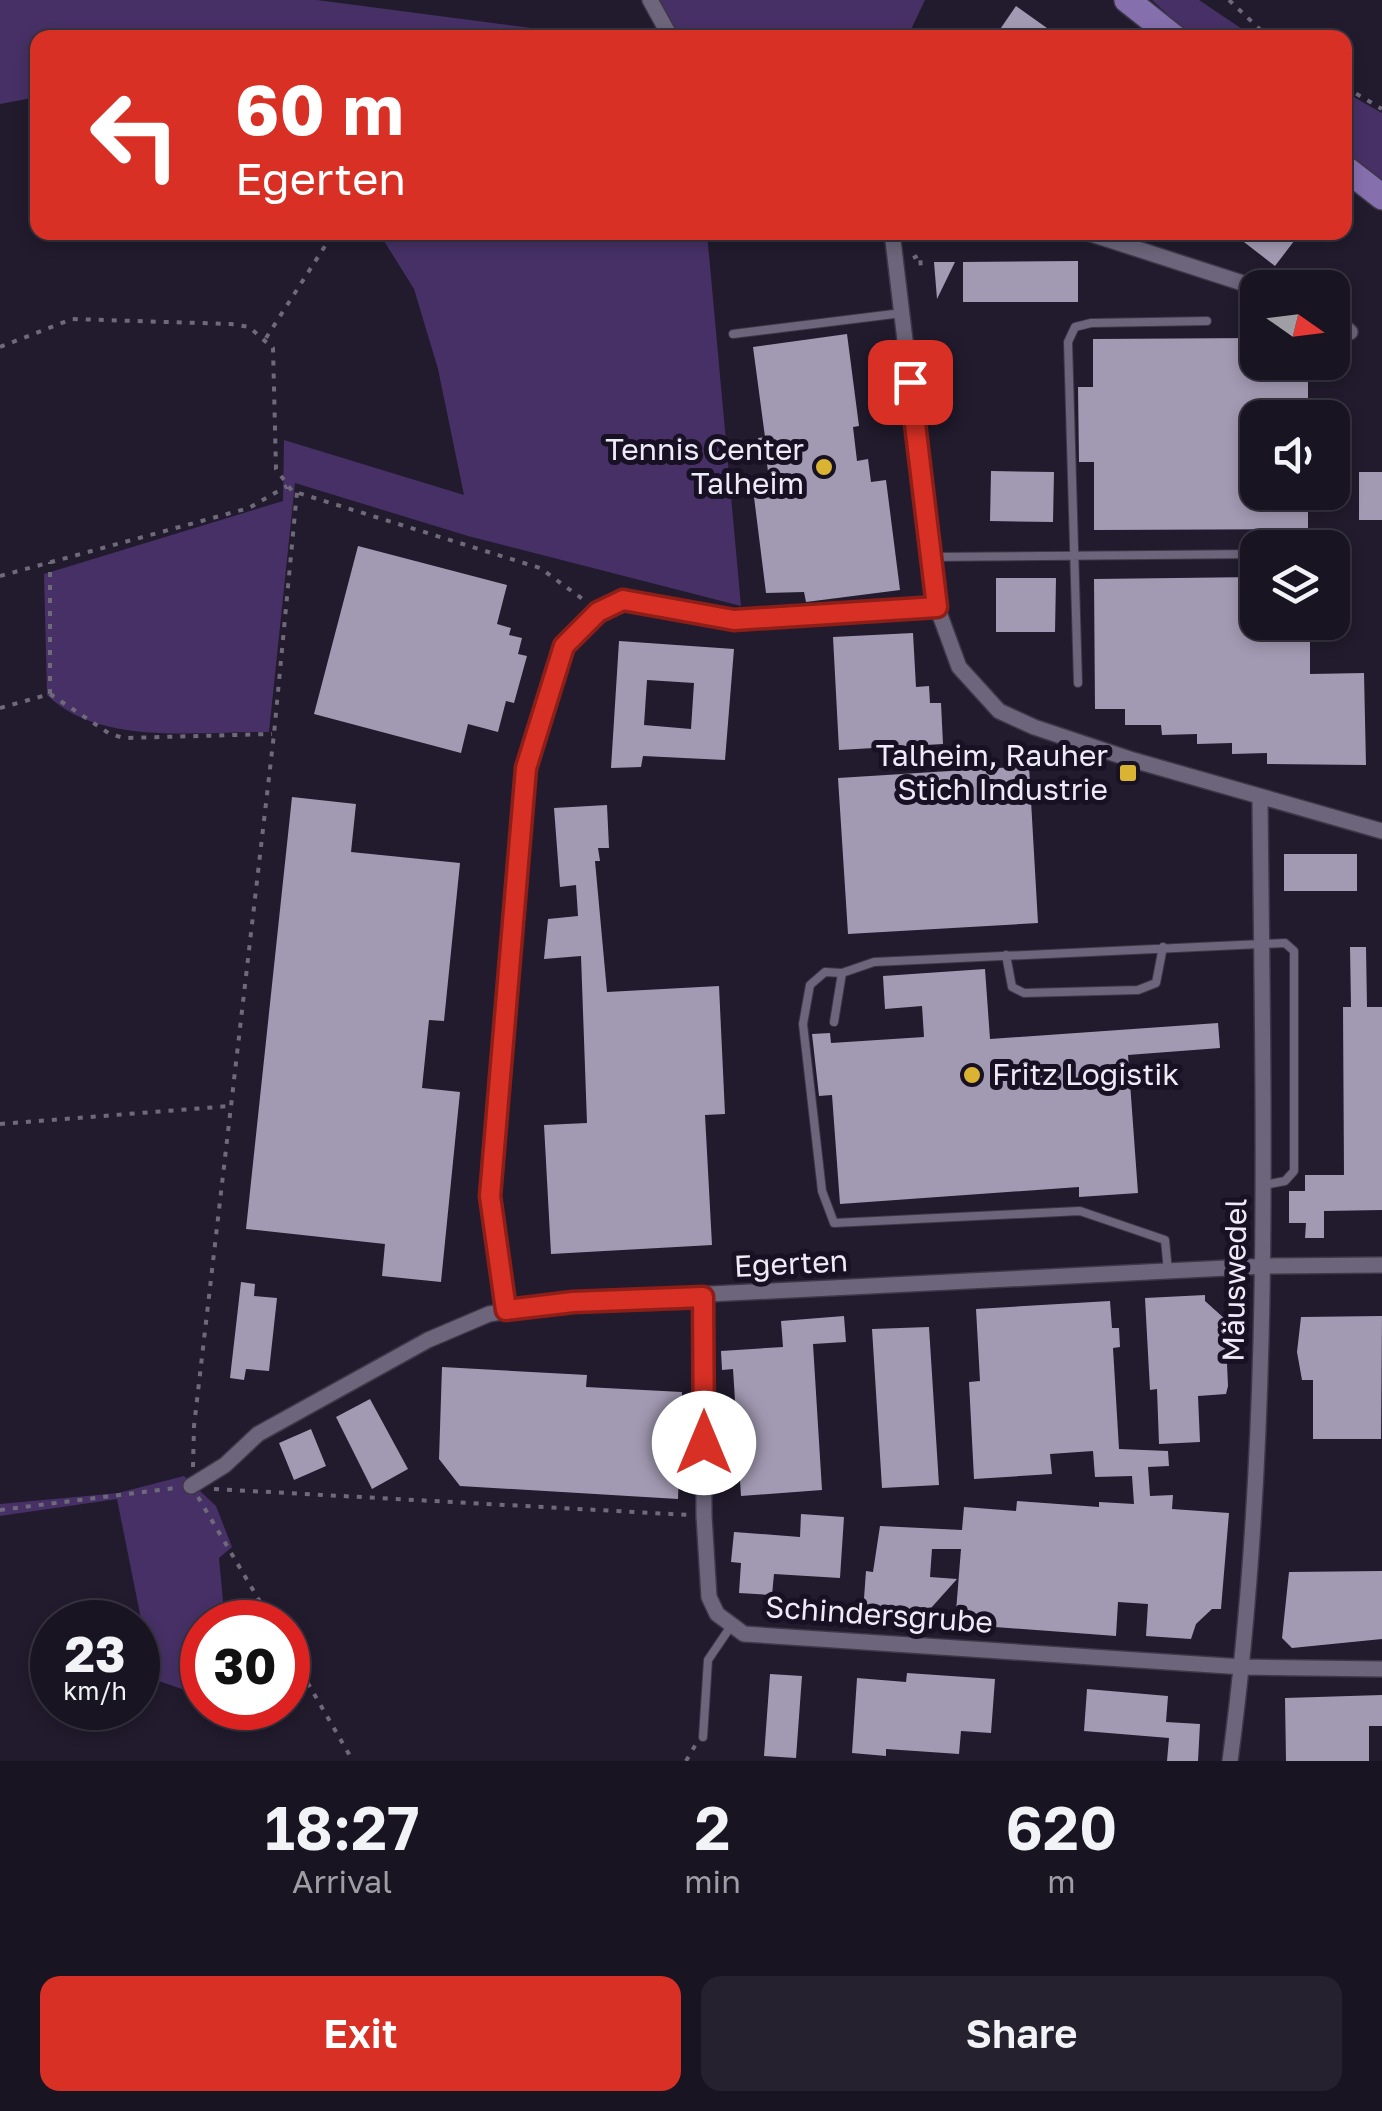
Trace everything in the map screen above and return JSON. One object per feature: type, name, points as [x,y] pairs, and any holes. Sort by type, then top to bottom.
[{"type":"main road","points":[[1127,0],[1166,30]]},
{"type":"main road","points":[[1352,173],[1382,197]]},
{"type":"street","points":[[650,0],[667,30]]},
{"type":"street","points":[[893,240],[937,607],[959,667],[998,711],[1101,750],[1382,831]]},
{"type":"street","points":[[1110,240],[1240,282]]},
{"type":"street","points":[[506,1310],[490,1196],[526,768],[564,646],[598,612],[623,600],[734,620],[937,607]]},
{"type":"street","name":"Mäuswedel","points":[[1230,1761],[1243,1668],[1266,1266],[1260,798]]},
{"type":"street","name":"Egerten","points":[[192,1485],[276,1424],[428,1340],[506,1310],[573,1302],[1168,1271],[1382,1265]]},
{"type":"street","name":"Schindersgrube","points":[[703,1297],[704,1516],[709,1597],[717,1614],[744,1634],[1243,1668],[1382,1669]]},
{"type":"lane","points":[[733,334],[902,313]]},
{"type":"lane","points":[[1078,683],[1068,342],[1076,327],[1207,322]]},
{"type":"lane","points":[[931,557],[1240,554]]},
{"type":"lane","points":[[1168,1271],[1165,1240],[1080,1211],[834,1222],[822,1191],[802,1024],[810,985],[825,972],[842,974],[874,962],[1285,943],[1294,951],[1294,1172],[1286,1182],[1264,1185]]},
{"type":"lane","points":[[1006,955],[1012,987],[1024,993],[1138,990],[1156,983],[1163,947]]},
{"type":"lane","points":[[834,1022],[835,996],[842,974]]},
{"type":"lane","points":[[703,1737],[708,1660],[731,1626]]},
{"type":"path","points":[[1229,0],[1261,30]]},
{"type":"path","points":[[1352,91],[1382,109]]},
{"type":"path","points":[[266,338],[329,240]]},
{"type":"path","points":[[0,347],[72,319],[249,327],[266,338],[276,367],[276,469],[288,486],[540,568],[598,612]]},
{"type":"path","points":[[0,576],[249,508],[288,486]]},
{"type":"path","points":[[259,1600],[192,1485],[194,1426],[274,734],[297,492]]},
{"type":"path","points":[[50,562],[50,694]]},
{"type":"path","points":[[0,708],[50,694],[110,734],[124,738],[274,734]]},
{"type":"path","points":[[0,1124],[230,1106]]},
{"type":"path","points":[[0,1510],[192,1485],[704,1516]]},
{"type":"path","points":[[310,1686],[354,1761]]},
{"type":"path","points":[[686,1761],[703,1737]]},
{"type":"shaded area","points":[[0,0],[317,0],[547,30],[30,30],[30,98],[0,104]]},
{"type":"shaded area","points":[[654,0],[925,0],[911,30],[670,30]]},
{"type":"shaded area","points":[[1152,0],[1199,0],[1244,30],[1184,30]]},
{"type":"shaded area","points":[[1352,96],[1382,113],[1382,187],[1352,163]]},
{"type":"shaded area","points":[[383,240],[708,240],[741,606],[468,536],[295,483],[269,732],[182,734],[122,729],[94,723],[47,695],[44,574],[283,501],[284,440],[464,495],[438,369],[414,289]]},
{"type":"shaded area","points":[[184,1476],[216,1506],[232,1547],[219,1558],[223,1600],[180,1600],[180,1688],[160,1681],[160,1600],[137,1600],[117,1499],[0,1516],[0,1504],[118,1493]]},
{"type":"building","points":[[1016,6],[1050,30],[1000,30]]},
{"type":"building","points":[[1241,240],[1295,240],[1275,266]]},
{"type":"building","points":[[1078,261],[1078,302],[963,302],[963,262]]},
{"type":"building","points":[[934,262],[955,262],[937,299]]},
{"type":"building","name":"Tennis Center Talheim","points":[[847,334],[859,426],[853,427],[857,461],[868,459],[871,482],[886,480],[900,590],[806,602],[804,592],[766,593],[754,497],[771,495],[766,456],[760,457],[758,438],[765,437],[753,347]]},
{"type":"building","points":[[1240,338],[1240,380],[1308,380],[1308,400],[1240,400],[1240,510],[1308,510],[1308,529],[1094,530],[1094,462],[1079,462],[1078,387],[1093,387],[1093,339]]},
{"type":"building","points":[[991,471],[1054,472],[1053,522],[990,521]]},
{"type":"building","points":[[1359,472],[1382,472],[1382,520],[1359,520]]},
{"type":"building","points":[[358,546],[507,585],[497,624],[511,628],[509,635],[522,638],[518,654],[527,656],[514,703],[506,701],[498,732],[468,724],[461,753],[314,714]]},
{"type":"building","points":[[1240,577],[1240,640],[1310,640],[1310,674],[1364,673],[1366,765],[1267,764],[1267,753],[1232,754],[1232,743],[1197,744],[1197,734],[1162,735],[1161,725],[1125,725],[1125,709],[1095,709],[1094,579]]},
{"type":"building","points":[[996,578],[1056,578],[1055,632],[996,632]]},
{"type":"building","points":[[913,633],[916,687],[929,686],[930,703],[941,703],[943,744],[839,750],[833,637]]},
{"type":"building","points":[[619,641],[734,649],[725,760],[643,756],[641,767],[611,768]],"holes":[[[647,680],[694,683],[691,729],[644,725]]]},
{"type":"building","points":[[1029,766],[1038,923],[848,934],[838,778]]},
{"type":"building","points":[[292,797],[356,804],[351,852],[460,863],[444,1021],[429,1020],[422,1088],[460,1092],[441,1282],[382,1276],[385,1244],[246,1229]]},
{"type":"building","points":[[607,805],[609,848],[598,848],[600,861],[595,861],[607,992],[719,986],[725,1114],[705,1115],[712,1245],[551,1254],[544,1125],[587,1123],[581,956],[544,959],[548,919],[578,916],[576,885],[560,887],[554,808]]},
{"type":"building","points":[[1284,854],[1357,854],[1357,891],[1284,891]]},
{"type":"building","points":[[1350,947],[1366,947],[1367,1007],[1382,1007],[1382,1210],[1324,1211],[1324,1238],[1305,1238],[1306,1223],[1289,1223],[1289,1191],[1305,1191],[1305,1175],[1344,1175],[1343,1007],[1351,1007]]},
{"type":"building","name":"Fritz Logistik","points":[[985,969],[990,1039],[1218,1023],[1220,1048],[1128,1055],[1138,1193],[1079,1197],[1079,1187],[840,1204],[832,1095],[819,1096],[812,1034],[830,1033],[831,1043],[924,1037],[922,1006],[885,1009],[883,976]]},
{"type":"building","points":[[241,1282],[255,1284],[254,1296],[277,1298],[269,1371],[246,1369],[244,1380],[230,1378]]},
{"type":"building","points":[[1205,1295],[1205,1301],[1225,1319],[1226,1394],[1198,1396],[1200,1442],[1159,1444],[1157,1389],[1150,1390],[1145,1298]]},
{"type":"building","points":[[1110,1301],[1112,1328],[1119,1328],[1120,1347],[1113,1348],[1119,1449],[1168,1451],[1169,1466],[1148,1467],[1150,1496],[1173,1495],[1172,1509],[1229,1513],[1221,1609],[1212,1609],[1196,1624],[1191,1639],[1146,1636],[1148,1604],[1118,1602],[1116,1636],[955,1624],[961,1549],[932,1549],[930,1577],[957,1579],[923,1617],[863,1612],[866,1571],[873,1572],[880,1526],[962,1530],[964,1507],[1016,1511],[1017,1501],[1099,1507],[1099,1502],[1134,1504],[1132,1476],[1095,1477],[1093,1451],[1050,1454],[1052,1474],[974,1479],[969,1382],[980,1381],[976,1309]]},
{"type":"building","points":[[844,1316],[846,1342],[813,1344],[822,1490],[741,1496],[733,1369],[722,1370],[721,1351],[783,1347],[781,1321]]},
{"type":"building","points":[[1382,1316],[1381,1439],[1313,1439],[1313,1380],[1302,1380],[1297,1352],[1301,1317]]},
{"type":"building","points":[[929,1327],[939,1485],[882,1488],[872,1329]]},
{"type":"building","points":[[442,1367],[587,1375],[586,1387],[682,1392],[678,1499],[460,1486],[439,1459]]},
{"type":"building","points":[[370,1399],[408,1469],[372,1489],[336,1417]]},
{"type":"building","points":[[311,1429],[326,1466],[294,1480],[279,1443]]},
{"type":"building","points":[[801,1514],[844,1517],[840,1578],[774,1574],[772,1595],[739,1593],[741,1563],[731,1562],[734,1532],[800,1537]]},
{"type":"building","points":[[1382,1571],[1382,1639],[1292,1648],[1282,1638],[1289,1572]]},
{"type":"building","points":[[907,1673],[995,1679],[991,1733],[961,1731],[959,1754],[886,1749],[886,1756],[852,1753],[857,1678],[906,1682]]},
{"type":"building","points":[[770,1674],[802,1676],[796,1758],[764,1756]]},
{"type":"building","points":[[1087,1689],[1168,1696],[1166,1722],[1200,1724],[1198,1761],[1167,1761],[1169,1738],[1084,1731]]},
{"type":"building","points":[[1382,1695],[1382,1726],[1369,1726],[1369,1761],[1286,1761],[1285,1698]]},
{"type":"place","name":"Tennis Center Talheim","points":[[824,467]]},
{"type":"place","name":"Talheim, Rauher Stich Industrie","points":[[1128,773]]},
{"type":"place","name":"Fritz Logistik","points":[[972,1075]]},
{"type":"route","points":[[704,1443],[703,1297],[573,1302],[506,1310],[490,1196],[526,768],[545,696],[564,646],[598,612],[623,600],[734,620],[937,607],[910,382]]}]
